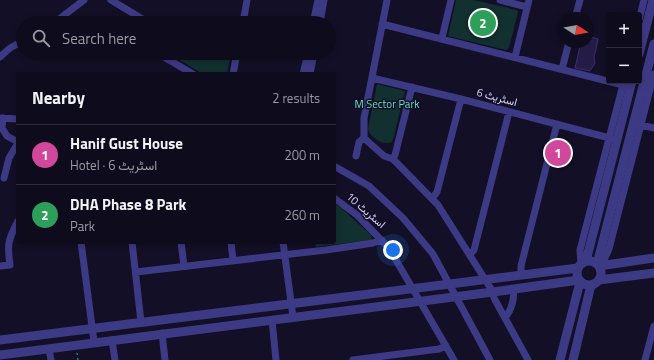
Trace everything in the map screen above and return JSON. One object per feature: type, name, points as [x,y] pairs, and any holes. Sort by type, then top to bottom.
[{"type":"street","points":[[64,16],[84,0]]},
{"type":"street","points":[[111,0],[137,16]]},
{"type":"street","points":[[245,16],[248,0]]},
{"type":"street","points":[[315,16],[318,0]]},
{"type":"street","points":[[321,16],[324,0]]},
{"type":"street","points":[[387,0],[364,118],[364,138],[384,156],[393,159],[432,199],[448,219],[493,292],[494,298],[528,360]]},
{"type":"street","points":[[442,38],[451,0]]},
{"type":"street","points":[[500,0],[528,3],[515,57]]},
{"type":"street","points":[[577,12],[580,0]]},
{"type":"street","points":[[641,12],[644,0]]},
{"type":"street","points":[[641,48],[653,0]]},
{"type":"street","points":[[382,24],[606,78]]},
{"type":"street","points":[[638,124],[654,44]]},
{"type":"street","points":[[0,57],[16,45]]},
{"type":"street","points":[[562,69],[567,48]]},
{"type":"street","points":[[170,60],[190,72]]},
{"type":"street","points":[[233,72],[236,60]]},
{"type":"street","points":[[303,72],[306,60]]},
{"type":"street","points":[[310,72],[313,60]]},
{"type":"street","points":[[598,265],[638,124],[654,74]]},
{"type":"street","name":"اسٹریٹ 6","points":[[372,78],[461,99],[613,139]]},
{"type":"street","points":[[613,139],[622,120],[627,84]]},
{"type":"street","points":[[560,360],[579,281],[577,274],[582,264],[627,84]]},
{"type":"street","points":[[393,159],[412,87]]},
{"type":"street","points":[[432,199],[437,192],[461,99]]},
{"type":"street","points":[[470,254],[474,250],[509,112]]},
{"type":"street","points":[[16,119],[2,118],[2,128],[7,136],[16,141]]},
{"type":"street","points":[[622,120],[654,128]]},
{"type":"street","points":[[521,274],[521,266],[558,124]]},
{"type":"street","points":[[356,156],[359,142],[364,138]]},
{"type":"street","points":[[4,178],[10,158],[16,146]]},
{"type":"street","points":[[336,167],[369,186],[403,218],[433,254],[490,360]]},
{"type":"street","name":"اسٹریٹ 10","points":[[336,199],[357,215],[389,248],[454,360]]},
{"type":"street","points":[[0,266],[10,265],[8,248],[9,238],[16,225]]},
{"type":"street","points":[[136,272],[374,243],[382,240]]},
{"type":"street","points":[[81,244],[94,342]]},
{"type":"street","points":[[132,244],[141,322]]},
{"type":"street","points":[[181,244],[184,266]]},
{"type":"street","points":[[231,244],[233,260]]},
{"type":"street","points":[[283,244],[293,317]]},
{"type":"street","points":[[598,265],[654,258]]},
{"type":"street","points":[[0,340],[485,280],[582,264],[591,261],[598,265],[601,271],[600,280]]},
{"type":"street","points":[[0,355],[162,333],[579,281],[585,285],[591,285],[600,280],[654,273]]},
{"type":"street","points":[[573,360],[591,285]]},
{"type":"street","points":[[505,317],[509,314],[514,297],[513,290]]},
{"type":"street","points":[[272,320],[276,360]]},
{"type":"street","points":[[645,360],[654,326]]},
{"type":"street","points":[[162,333],[165,360]]},
{"type":"street","points":[[112,340],[114,360]]},
{"type":"street","points":[[353,360],[440,349],[446,346]]},
{"type":"street","points":[[49,349],[51,360]]},
{"type":"green space","points":[[456,0],[474,0],[517,10],[518,12],[509,48],[506,50],[448,36]]},
{"type":"green space","points":[[180,60],[230,60],[227,72],[200,72]]},
{"type":"green space","name":"M Sector Park","points":[[377,84],[405,91],[394,136],[392,142],[389,143],[381,142],[374,138],[368,129]]},
{"type":"green space","points":[[336,205],[372,237],[371,240],[316,247],[315,244],[336,244]]},
{"type":"building","points":[[594,38],[598,39],[594,58],[595,63],[590,71],[575,68],[580,48],[594,48]]},
{"type":"place","name":"DHA Phase 8 Park","points":[[483,23]]},
{"type":"place","name":"Hanif Gust House","points":[[558,153]]}]
